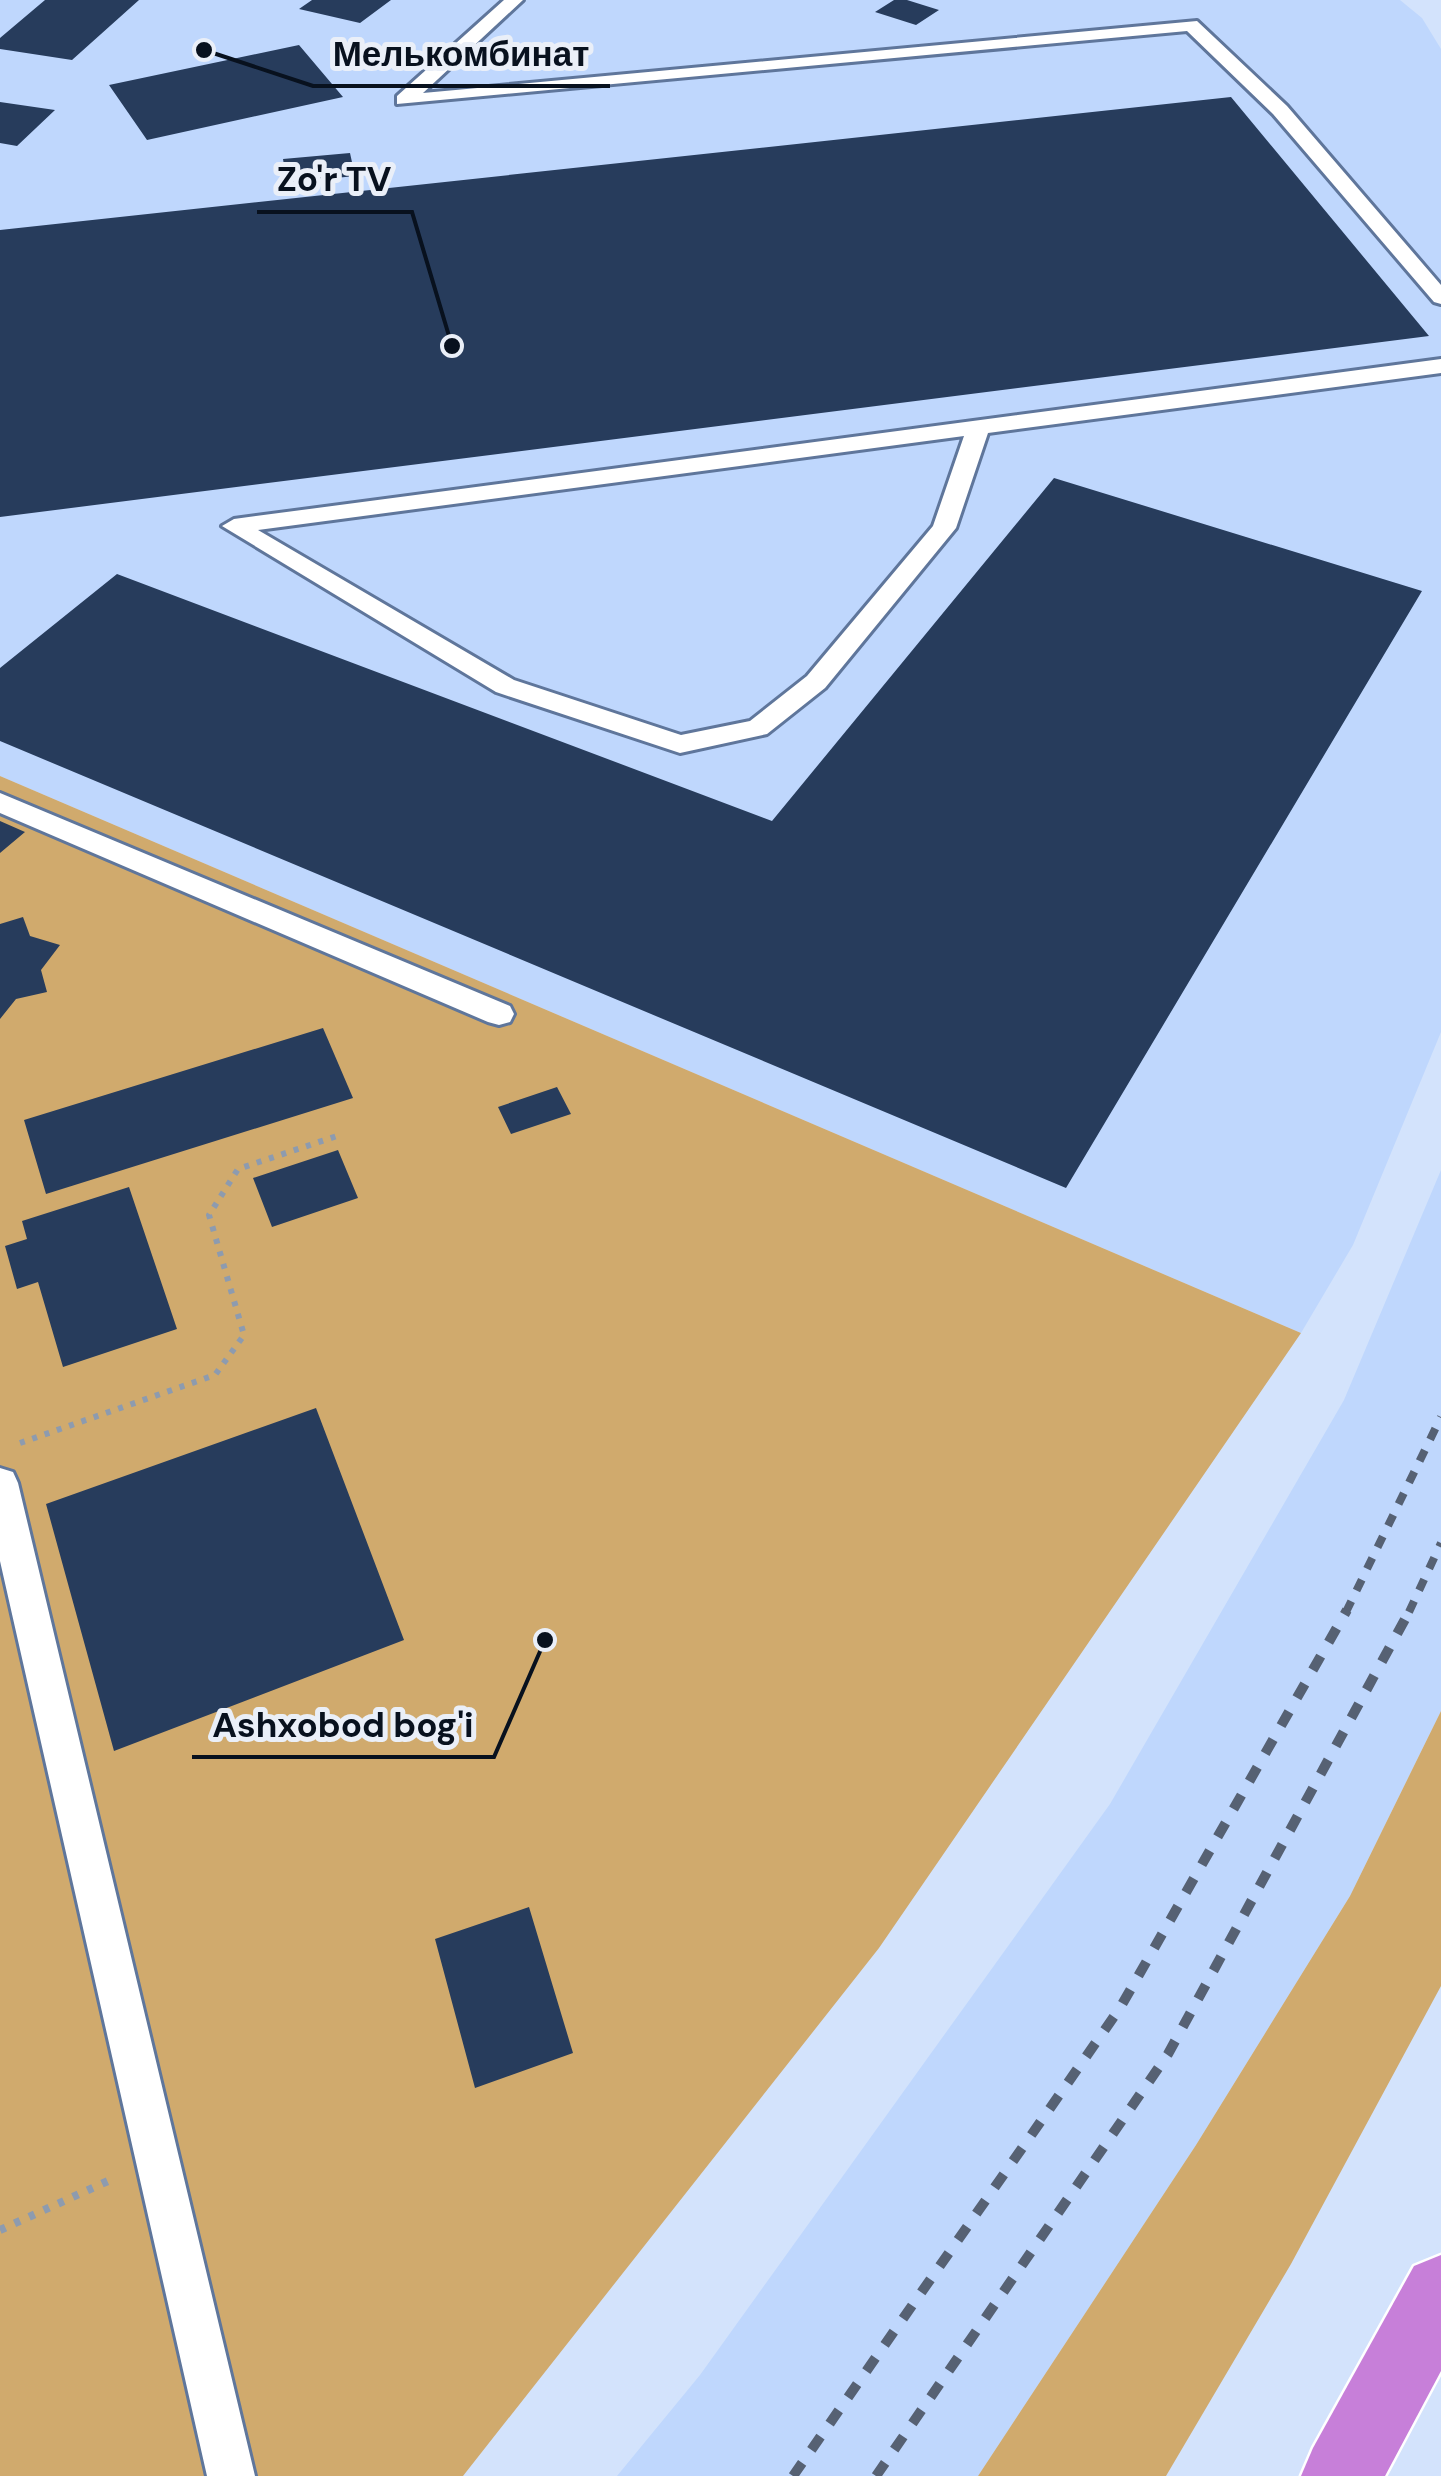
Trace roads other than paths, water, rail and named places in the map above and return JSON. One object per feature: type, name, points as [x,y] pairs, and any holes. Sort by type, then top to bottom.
[{"type":"highway","points":[[1341,2476],[1441,2293]]},
{"type":"lane","points":[[514,0],[404,100],[1191,25],[1280,110],[1441,298]]},
{"type":"lane","points":[[979,427],[944,528],[816,682],[758,728],[680,744],[505,686],[234,526],[979,427],[1441,366]]},
{"type":"lane","points":[[0,802],[499,1014]]},
{"type":"lane","points":[[0,1483],[231,2476]]},
{"type":"railway","points":[[1347,1610],[1441,1417]]},
{"type":"railway","points":[[1410,1611],[1441,1543]]},
{"type":"railway","points":[[793,2476],[1120,2008],[1347,1610]]},
{"type":"railway","points":[[876,2476],[1168,2054],[1410,1611]]},
{"type":"place","name":"Мелькомбинат","points":[[204,50]]},
{"type":"place","name":"Zo'r TV","points":[[452,346]]},
{"type":"place","name":"Ashxobod bog'i","points":[[545,1640]]}]
